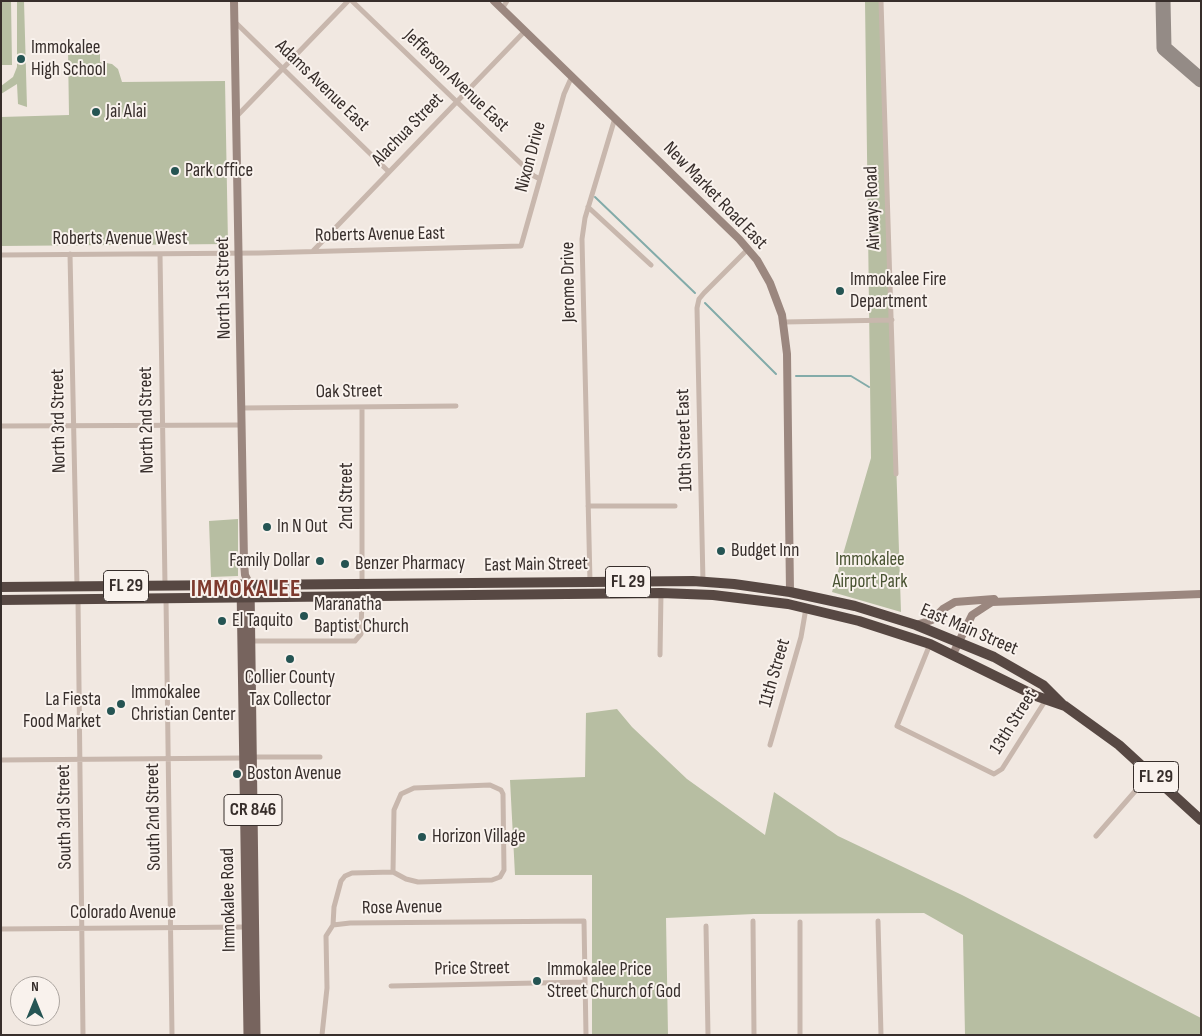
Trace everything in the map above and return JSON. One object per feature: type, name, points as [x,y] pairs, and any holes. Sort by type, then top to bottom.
[{"type":"highway","name":"East Main Street","points":[[245,581],[362,584],[703,582],[734,584],[790,592],[855,606],[916,625],[958,641],[1010,666],[1048,696]]},
{"type":"highway","name":"FL 29","points":[[1,589],[77,586],[165,586],[245,581]]},
{"type":"highway","points":[[590,582],[590,593]]},
{"type":"highway","points":[[362,584],[362,595]]},
{"type":"highway","points":[[77,586],[78,599]]},
{"type":"highway","points":[[788,604],[790,592]]},
{"type":"highway","name":"East Main Street","points":[[245,597],[661,593],[713,595],[788,604],[859,620],[930,644],[1048,696],[1110,737],[1152,773],[1201,820]]},
{"type":"highway","name":"FL 29","points":[[1,600],[245,597]]},
{"type":"main road","name":"North 1st Street","points":[[234,1],[245,581]]},
{"type":"main road","name":"New Market Road East","points":[[494,1],[748,249],[770,283],[784,322],[787,354],[790,592]]},
{"type":"main road","name":"Immokalee Road","points":[[245,581],[250,927],[248,1035]]},
{"type":"main road","points":[[916,625],[932,620],[943,609],[961,600],[1201,594]]},
{"type":"main road","name":"Immokalee Road","points":[[245,597],[250,641],[246,676]]},
{"type":"main road","points":[[953,654],[966,624],[979,609],[992,602],[1008,600]]},
{"type":"main road","name":"Immokalee Road","points":[[250,927],[256,1035]]},
{"type":"street","points":[[236,117],[350,1]]},
{"type":"street","name":"Jefferson Avenue East","points":[[350,1],[534,176],[540,179]]},
{"type":"street","points":[[502,9],[508,1]]},
{"type":"street","name":"Airways Road","points":[[881,1],[896,474]]},
{"type":"street","name":"Adams Avenue East","points":[[234,21],[389,172]]},
{"type":"street","name":"Alachua Street","points":[[313,251],[525,31]]},
{"type":"street","name":"Nixon Drive","points":[[521,246],[564,94],[572,76]]},
{"type":"street","name":"Jerome Drive","points":[[590,582],[582,239],[588,207],[615,118]]},
{"type":"street","points":[[588,207],[651,265]]},
{"type":"street","name":"Roberts Avenue East","points":[[239,253],[521,246]]},
{"type":"street","name":"10th Street East","points":[[703,582],[697,308],[700,298],[748,249]]},
{"type":"street","name":"Roberts Avenue West","points":[[1,255],[239,253]]},
{"type":"street","name":"North 3rd Street","points":[[70,254],[77,586]]},
{"type":"street","name":"North 2nd Street","points":[[160,254],[165,586]]},
{"type":"street","points":[[784,322],[892,320]]},
{"type":"street","name":"Oak Street","points":[[242,408],[456,406]]},
{"type":"street","name":"2nd Street","points":[[362,407],[362,584]]},
{"type":"street","points":[[1,426],[242,424]]},
{"type":"street","points":[[588,506],[675,506]]},
{"type":"street","points":[[660,655],[661,593]]},
{"type":"street","points":[[250,641],[355,641],[361,634],[362,595]]},
{"type":"street","name":"South 2nd Street","points":[[166,598],[172,1035]]},
{"type":"street","name":"South 3rd Street","points":[[78,599],[83,1035]]},
{"type":"street","name":"11th Street","points":[[770,745],[801,637],[806,608]]},
{"type":"street","name":"13th Street","points":[[930,644],[897,726],[994,774],[1002,770],[1048,696]]},
{"type":"street","points":[[1,760],[320,757]]},
{"type":"street","points":[[1096,836],[1152,773]]},
{"type":"street","points":[[322,1035],[327,988],[326,936],[333,926],[334,907],[341,881],[345,876],[352,873],[393,872],[406,880],[418,882],[492,880],[500,877],[504,870],[503,794],[501,790],[490,785],[414,788],[401,794],[394,810],[393,872]]},
{"type":"street","name":"Rose Avenue","points":[[333,926],[350,923],[584,921],[585,982]]},
{"type":"street","points":[[753,921],[754,1035]]},
{"type":"street","points":[[878,921],[881,1035]]},
{"type":"street","points":[[800,922],[800,1035]]},
{"type":"street","points":[[706,926],[708,1035]]},
{"type":"street","name":"Colorado Avenue","points":[[1,929],[250,927]]},
{"type":"street","points":[[585,982],[586,1035]]},
{"type":"street","name":"Price Street","points":[[391,986],[585,982]]},
{"type":"green space","points":[[1,1],[11,1],[12,65],[1,65]]},
{"type":"green space","points":[[17,1],[24,1],[27,107],[18,104],[17,84],[1,94],[1,86],[13,77],[17,67]]},
{"type":"green space","name":"Immokalee Airport Park","points":[[865,1],[881,1],[901,612],[832,592],[871,458]]},
{"type":"green space","points":[[68,50],[100,50],[100,62],[112,64],[118,69],[122,82],[225,81],[228,244],[1,246],[1,117],[69,115]]},
{"type":"green space","points":[[238,519],[238,576],[211,577],[209,521]]},
{"type":"green space","points":[[617,709],[632,727],[687,779],[765,835],[774,792],[838,836],[962,895],[1201,1018],[1201,1035],[965,1035],[963,935],[924,913],[754,914],[666,918],[668,1035],[592,1035],[592,875],[515,875],[510,780],[585,777],[586,713]]},
{"type":"waterway","points":[[595,197],[695,293]]},
{"type":"waterway","points":[[705,303],[776,374]]},
{"type":"waterway","points":[[796,376],[851,376],[869,387]]},
{"type":"taxiway","points":[[1163,1],[1164,48],[1201,80]]},
{"type":"place","name":"Immokalee High School","points":[[21,59]]},
{"type":"place","name":"Jai Alai","points":[[96,112]]},
{"type":"place","name":"Park office","points":[[175,171]]},
{"type":"place","name":"Immokalee Fire Department","points":[[840,291]]},
{"type":"place","name":"In N Out","points":[[267,527]]},
{"type":"place","name":"Budget Inn","points":[[721,551]]},
{"type":"place","name":"Family Dollar","points":[[320,561]]},
{"type":"place","name":"Benzer Pharmacy","points":[[345,564]]},
{"type":"place","name":"Maranatha Baptist Church","points":[[304,616]]},
{"type":"place","name":"El Taquito","points":[[222,621]]},
{"type":"place","name":"Collier County Tax Collector","points":[[290,659]]},
{"type":"place","name":"Immokalee Christian Center","points":[[121,704]]},
{"type":"place","name":"La Fiesta Food Market","points":[[111,711]]},
{"type":"place","name":"Boston Avenue","points":[[237,774]]},
{"type":"place","name":"Horizon Village","points":[[422,837]]},
{"type":"place","name":"Immokalee Price Street Church of God","points":[[537,981]]},
{"type":"district","name":"IMMOKALEE","points":[[246,590]]}]
